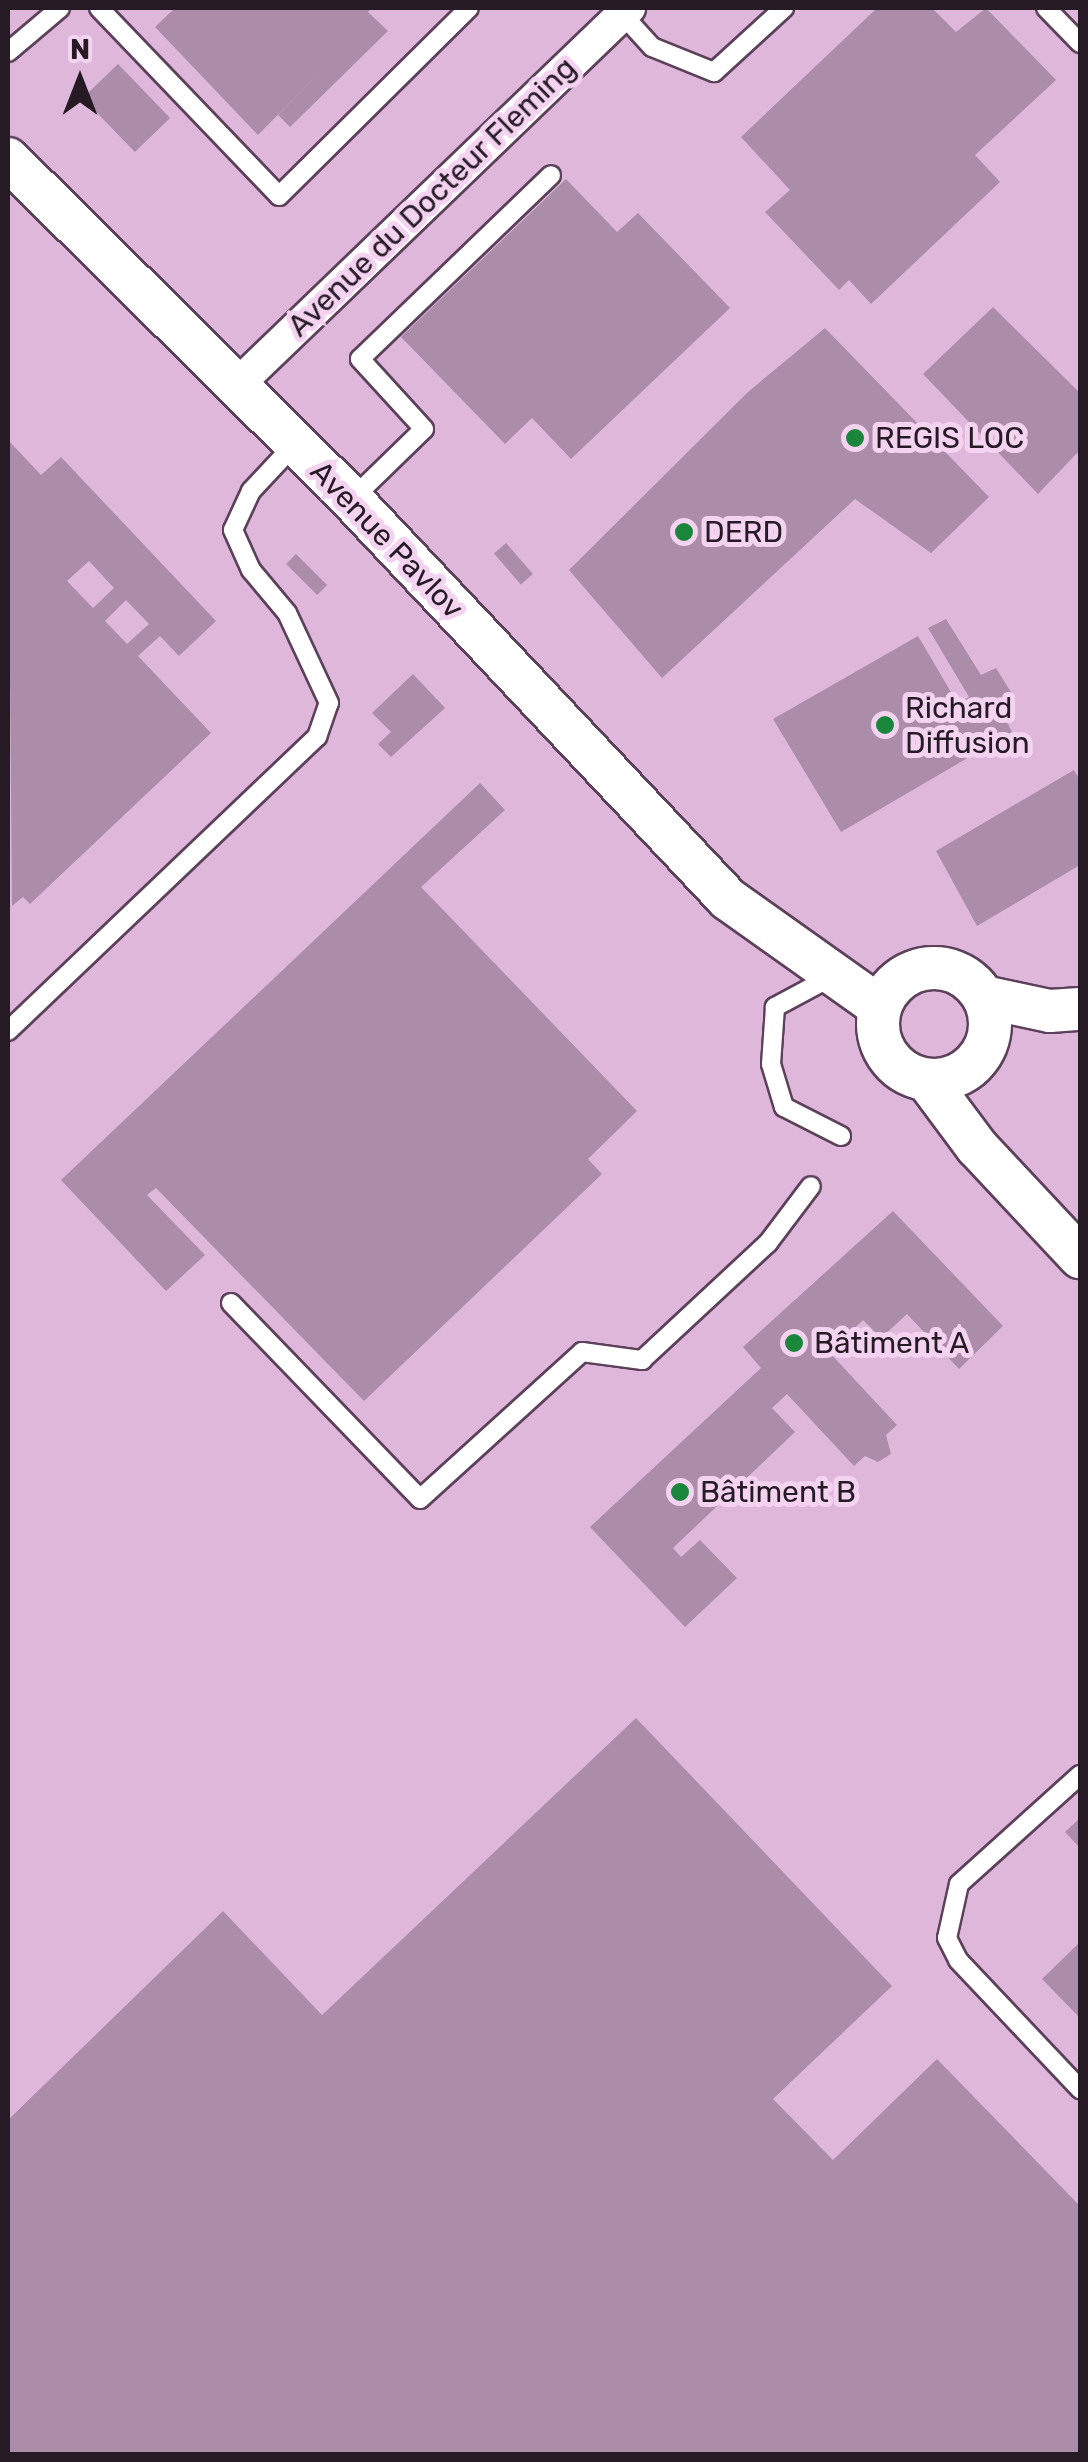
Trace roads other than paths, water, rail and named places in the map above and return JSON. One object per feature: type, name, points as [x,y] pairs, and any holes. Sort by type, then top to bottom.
[{"type":"street","name":"Avenue du Docteur Fleming","points":[[234,387],[626,11]]},
{"type":"street","name":"Avenue Pavlov","points":[[8,159],[352,500],[728,900],[831,977],[890,993]]},
{"type":"street","name":"Avenue Pavlov","points":[[762,925],[890,993]]},
{"type":"street","points":[[918,970],[956,972],[984,997],[1066,1010],[957,1068],[888,1058],[877,1024],[890,993],[918,970]]},
{"type":"street","points":[[957,1068],[990,1032],[984,997]]},
{"type":"street","points":[[957,1068],[976,1147],[1080,1257]]},
{"type":"lane","points":[[8,52],[60,8]]},
{"type":"lane","points":[[99,8],[279,196],[469,8]]},
{"type":"lane","points":[[626,11],[652,47],[714,72],[784,8]]},
{"type":"lane","points":[[1046,8],[1080,43]]},
{"type":"lane","points":[[352,500],[424,429],[360,359],[552,175]]},
{"type":"lane","points":[[8,1030],[317,737],[329,703],[287,613],[251,570],[233,530],[251,490],[295,445]]},
{"type":"lane","points":[[831,977],[776,1007],[771,1064],[784,1107],[841,1136]]},
{"type":"lane","points":[[232,1303],[420,1500],[582,1352],[642,1360],[768,1243],[811,1186]]},
{"type":"lane","points":[[1080,1774],[959,1884],[947,1938],[958,1960],[1080,2090]]},
{"type":"place","name":"REGIS LOC","points":[[855,438]]},
{"type":"place","name":"DERD","points":[[684,532]]},
{"type":"place","name":"Richard Diffusion","points":[[885,725]]},
{"type":"place","name":"Bâtiment A","points":[[794,1343]]},
{"type":"place","name":"Bâtiment B","points":[[680,1492]]}]
